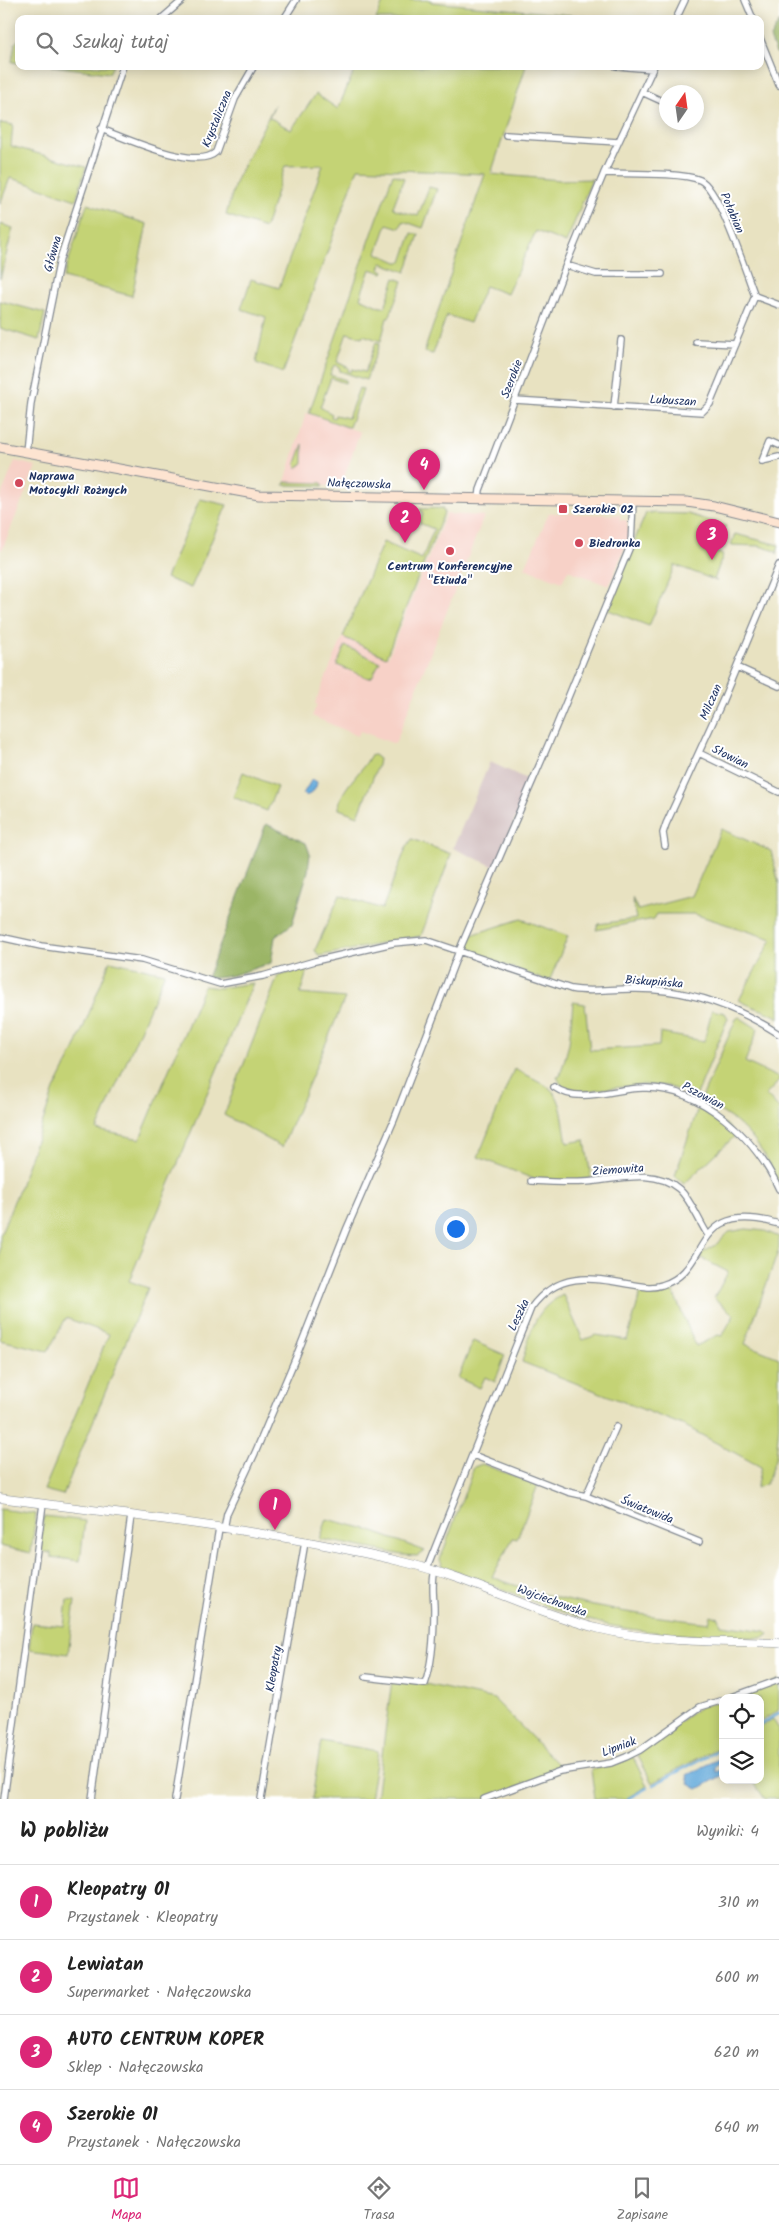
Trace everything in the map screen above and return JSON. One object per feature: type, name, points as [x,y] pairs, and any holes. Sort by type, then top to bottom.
[{"type":"main road","name":"Nałęczowska","points":[[0,447],[254,494],[633,501],[708,505],[779,522]]},
{"type":"street","points":[[166,15],[183,0]]},
{"type":"street","points":[[287,15],[296,0]]},
{"type":"street","points":[[678,15],[684,0]]},
{"type":"street","points":[[745,0],[751,15]]},
{"type":"street","points":[[764,48],[779,84]]},
{"type":"street","name":"Główna","points":[[26,452],[28,421],[34,386],[60,259],[122,70]]},
{"type":"street","name":"Krystaliczna","points":[[101,130],[182,157],[212,157],[216,152],[235,99],[252,70]]},
{"type":"street","name":"Szerokie","points":[[479,499],[481,487],[566,265],[604,173],[652,70]]},
{"type":"street","points":[[642,92],[659,100]]},
{"type":"street","points":[[506,134],[618,142]]},
{"type":"street","name":"Połabian","points":[[604,173],[686,177],[705,183],[717,201],[755,296]]},
{"type":"street","points":[[566,265],[596,274],[662,274]]},
{"type":"street","points":[[755,296],[779,305]]},
{"type":"street","name":"Lubuszan","points":[[515,400],[702,412],[710,404],[755,296]]},
{"type":"street","points":[[614,407],[621,340]]},
{"type":"street","points":[[696,342],[735,344]]},
{"type":"street","points":[[779,444],[770,441],[762,461],[779,456]]},
{"type":"street","points":[[175,1799],[221,1528],[256,1452],[296,1357],[347,1228],[394,1120],[459,952],[548,746],[631,544],[633,501]]},
{"type":"street","name":"Milczan","points":[[665,846],[663,833],[666,824],[737,667],[779,565]]},
{"type":"street","points":[[737,667],[779,686]]},
{"type":"street","name":"Słowian","points":[[699,753],[779,792]]},
{"type":"street","name":"Biskupińska","points":[[0,937],[40,946],[142,960],[160,964],[208,982],[220,984],[262,976],[315,961],[393,944],[426,940],[549,983],[581,991],[635,988],[684,993],[754,1018],[779,1034]]},
{"type":"street","name":"Pszowian","points":[[554,1087],[572,1095],[643,1088],[666,1089],[696,1102],[733,1124],[760,1155],[779,1189]]},
{"type":"street","name":"Ziemowita","points":[[531,1181],[584,1182],[639,1176],[662,1180],[682,1192],[708,1235]]},
{"type":"street","name":"Leszka","points":[[366,1677],[425,1684],[429,1672],[434,1620],[431,1569],[473,1455],[531,1308],[539,1298],[558,1285],[584,1277],[646,1287],[664,1285],[682,1272],[708,1235],[724,1224],[741,1218],[756,1218],[779,1224]]},
{"type":"street","points":[[586,1496],[616,1427]]},
{"type":"street","name":"Światowida","points":[[473,1455],[568,1492],[586,1496],[699,1542]]},
{"type":"street","name":"Wojciechowska","points":[[0,1498],[221,1528],[323,1545],[431,1569],[565,1618],[611,1632],[671,1639],[779,1643]]},
{"type":"street","points":[[4,1799],[43,1504]]},
{"type":"street","points":[[92,1799],[131,1516]]},
{"type":"street","name":"Kleopatry","points":[[261,1799],[305,1542]]},
{"type":"street","points":[[740,1694],[779,1680]]},
{"type":"street","name":"Lipniak","points":[[484,1799],[560,1771],[611,1763],[626,1757],[640,1750],[700,1707],[719,1701]]},
{"type":"shaded area","points":[[306,413],[360,432],[341,486],[284,485]]},
{"type":"shaded area","points":[[15,461],[36,466],[2,550],[0,549],[0,498]]},
{"type":"shaded area","points":[[549,513],[620,515],[620,520],[627,520],[629,538],[609,586],[568,570],[562,582],[525,568]]},
{"type":"shaded area","points":[[446,514],[484,516],[395,744],[360,731],[358,736],[312,716],[317,705],[315,703],[343,637],[388,657]]},
{"type":"shaded area","points":[[490,762],[531,781],[495,867],[453,848]]},
{"type":"green space","points":[[384,0],[431,0],[431,2],[572,15],[378,15]]},
{"type":"green space","points":[[779,22],[779,54],[776,53],[770,38]]},
{"type":"green space","points":[[15,43],[15,62],[12,62]]},
{"type":"green space","points":[[84,70],[111,70],[109,73]]},
{"type":"green space","points":[[354,70],[525,70],[491,174],[560,180],[592,179],[566,243],[536,231],[507,294],[485,286],[470,323],[447,315],[433,354],[424,352],[485,174],[358,168],[283,373],[256,363],[266,317],[241,309],[251,279],[279,288],[323,165],[285,166],[265,228],[226,215],[236,180],[275,104],[269,117],[291,130],[316,94],[338,109]]},
{"type":"green space","points":[[0,123],[13,125],[11,146],[86,167],[76,200],[10,178],[0,204]]},
{"type":"green space","points":[[393,174],[404,178],[393,207],[397,210],[418,216],[429,187],[437,189],[423,228],[403,221],[400,228],[387,224],[377,253],[397,262],[402,262],[412,233],[419,235],[406,272],[382,263],[380,269],[384,271],[383,273],[370,269],[360,298],[380,307],[385,307],[395,278],[403,281],[389,318],[387,318],[381,341],[363,335],[362,337],[347,333],[337,362],[349,368],[348,371],[351,372],[352,369],[365,372],[376,342],[380,343],[366,380],[340,371],[339,367],[334,365],[330,375],[346,380],[345,383],[331,378],[320,407],[332,414],[331,417],[334,418],[335,415],[348,418],[359,388],[363,390],[349,427],[347,427],[309,413]]},
{"type":"green space","points":[[87,204],[147,224],[132,296],[63,278]]},
{"type":"green space","points":[[0,224],[13,228],[0,279]]},
{"type":"green space","points":[[0,301],[45,313],[39,340],[0,328]]},
{"type":"green space","points":[[303,444],[303,463],[297,468],[296,463]]},
{"type":"green space","points":[[285,482],[322,483],[323,486],[284,485]]},
{"type":"green space","points":[[200,499],[227,505],[191,588],[166,578]]},
{"type":"green space","points":[[442,508],[444,513],[386,657],[343,637],[383,542],[422,559],[434,529],[419,523],[423,513],[420,509]]},
{"type":"green space","points":[[646,513],[688,514],[726,526],[707,549],[723,555],[714,580],[675,565],[649,626],[606,609]]},
{"type":"green space","points":[[735,534],[779,545],[777,554],[776,551],[759,546],[731,545]]},
{"type":"green space","points":[[345,646],[380,662],[372,677],[368,678],[337,665]]},
{"type":"green space","points":[[374,755],[379,759],[378,765],[358,816],[339,809],[342,795],[346,788],[370,756]]},
{"type":"green space","points":[[243,772],[277,787],[267,811],[233,797]]},
{"type":"green space","points":[[266,824],[306,843],[310,854],[308,871],[292,924],[275,937],[271,963],[232,975],[207,978]]},
{"type":"green space","points":[[721,829],[771,851],[779,884],[779,1018],[739,1000],[772,939],[694,914],[657,914],[654,919],[596,930],[598,924],[636,919],[632,898],[638,910],[692,896]]},
{"type":"green space","points":[[412,839],[451,854],[421,936],[319,956],[315,950],[340,895],[382,909],[406,848]]},
{"type":"green space","points":[[521,919],[568,936],[549,982],[479,955],[467,946],[471,935]]},
{"type":"green space","points":[[110,961],[165,973],[97,1130],[140,1139],[204,986],[219,988],[253,983],[129,1281],[148,1288],[63,1495],[44,1490],[109,1334],[66,1318],[48,1351],[0,1340],[0,1235],[19,1189],[54,1090],[75,1048]]},
{"type":"green space","points":[[308,968],[300,994],[345,998],[282,1147],[224,1115],[278,976]]},
{"type":"green space","points":[[573,1002],[585,1004],[590,1050],[659,1046],[660,1033],[704,1041],[712,1010],[725,1013],[728,1018],[696,1097],[667,1086],[642,1085],[574,1092],[563,1088],[557,1077],[560,1076],[569,1044]]},
{"type":"green space","points":[[739,1017],[758,1029],[745,1062],[779,1078],[779,1081],[766,1095],[779,1109],[779,1185],[766,1158],[747,1132],[732,1119],[701,1100],[736,1019]]},
{"type":"green space","points":[[514,1069],[542,1083],[555,1095],[562,1112],[567,1143],[585,1140],[591,1178],[569,1181],[534,1179],[478,1157]]},
{"type":"green space","points":[[698,1108],[727,1125],[735,1136],[684,1184],[675,1176]]},
{"type":"green space","points":[[746,1229],[765,1231],[779,1237],[779,1249],[745,1344],[779,1358],[779,1425],[776,1457],[766,1484],[756,1488],[761,1467],[685,1426],[522,1362],[531,1332],[539,1315],[545,1307],[563,1295],[583,1340],[596,1335],[627,1340],[641,1291],[653,1293],[672,1289],[696,1346],[718,1335],[722,1336],[734,1315],[714,1298],[728,1272],[697,1256],[716,1245],[729,1232]]},
{"type":"green space","points":[[473,1341],[505,1355],[495,1382],[485,1377],[480,1388],[458,1378]]},
{"type":"green space","points":[[482,1464],[538,1485],[517,1539],[513,1538],[492,1577],[546,1595],[599,1607],[709,1623],[711,1615],[719,1618],[721,1625],[766,1631],[769,1634],[764,1638],[627,1629],[588,1620],[546,1606],[443,1566],[440,1560],[474,1467]]},
{"type":"green space","points":[[0,1509],[36,1514],[31,1553],[0,1546]]},
{"type":"green space","points":[[44,1516],[85,1521],[80,1561],[51,1557],[51,1553],[39,1551]]},
{"type":"green space","points":[[327,1519],[363,1528],[425,1551],[417,1556],[403,1555],[320,1539]]},
{"type":"green space","points":[[67,1600],[75,1601],[68,1654],[29,1649],[32,1623],[64,1626]]},
{"type":"green space","points":[[392,1680],[425,1684],[494,1699],[558,1764],[560,1771],[488,1799],[376,1799]]},
{"type":"green space","points":[[779,1680],[779,1710],[764,1719],[764,1694],[740,1694]]},
{"type":"green space","points":[[719,1701],[719,1747],[652,1783],[638,1756],[640,1750],[700,1707]]},
{"type":"green space","points":[[773,1719],[779,1730],[779,1799],[765,1799],[755,1784],[764,1784],[764,1725]]},
{"type":"green space","points":[[321,1741],[378,1751],[370,1799],[312,1799]]},
{"type":"green space","points":[[633,1757],[647,1786],[625,1799],[595,1799],[591,1770]]},
{"type":"water","points":[[312,779],[317,782],[316,787],[312,793],[305,796],[303,794]]},
{"type":"water","points":[[719,1759],[719,1764],[715,1768],[716,1772],[719,1771],[719,1777],[698,1789],[689,1784],[687,1775]]},
{"type":"waterway","points":[[764,1722],[779,1713]]},
{"type":"waterway","points":[[653,1785],[719,1750]]},
{"type":"waterway","points":[[627,1799],[647,1788]]},
{"type":"place","name":"Naprawa Motocykli Rożnych","points":[[19,483]]},
{"type":"place","name":"Szerokie 01","points":[[424,490]]},
{"type":"place","name":"Szerokie 02","points":[[563,509]]},
{"type":"place","name":"Lewiatan","points":[[405,543]]},
{"type":"place","name":"Biedronka","points":[[579,543]]},
{"type":"place","name":"Centrum Konferencyjne \"Etiuda\"","points":[[450,551]]},
{"type":"place","name":"AUTO CENTRUM KOPER","points":[[712,560]]},
{"type":"place","name":"Kleopatry 01","points":[[275,1530]]}]
